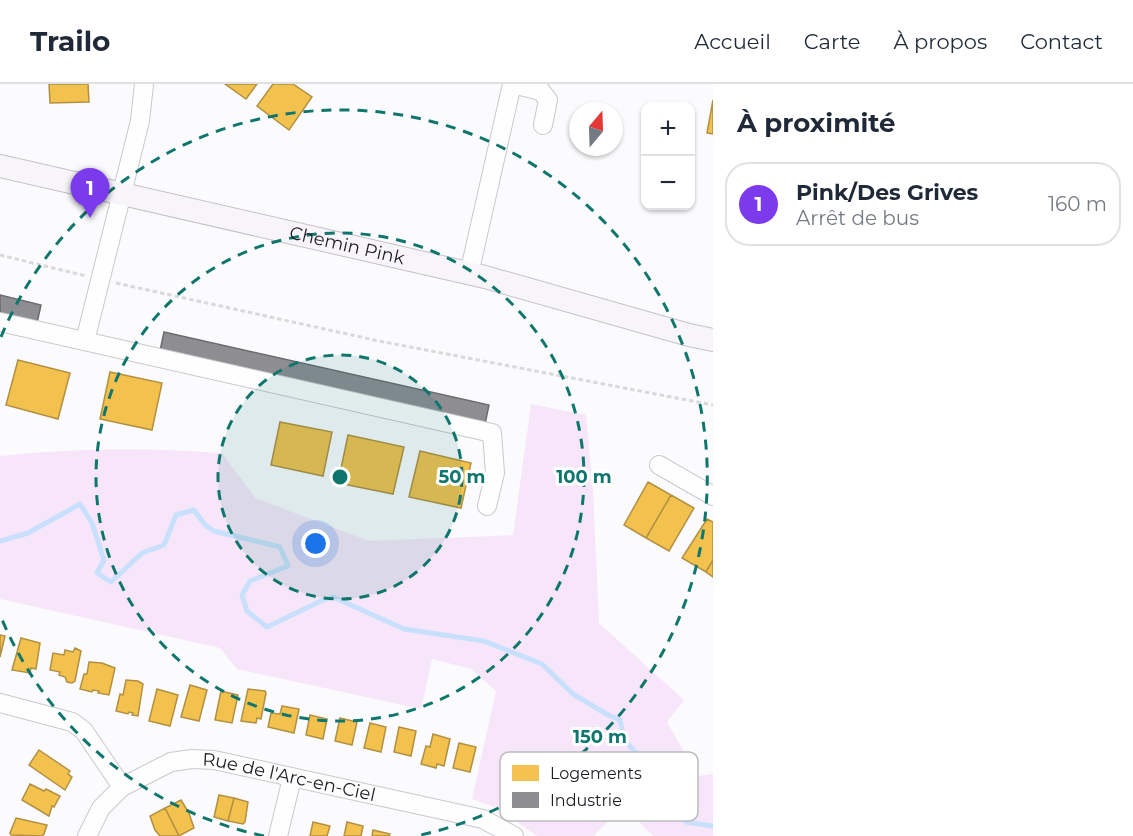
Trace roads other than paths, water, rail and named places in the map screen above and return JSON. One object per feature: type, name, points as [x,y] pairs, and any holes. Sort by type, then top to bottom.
[{"type":"main road","name":"Chemin Pink","points":[[0,166],[469,274],[713,340]]},
{"type":"main road","name":"Chemin Pink","points":[[689,335],[713,345]]},
{"type":"street","points":[[85,341],[140,121],[144,84]]},
{"type":"street","points":[[469,274],[512,84],[541,91],[548,100],[543,125]]},
{"type":"street","points":[[0,322],[492,433],[495,473],[487,506]]},
{"type":"street","points":[[659,465],[713,496]]},
{"type":"street","points":[[0,703],[72,722],[84,731],[122,787]]},
{"type":"street","name":"Rue de l'Arc-en-Ciel","points":[[87,836],[101,808],[122,787],[171,762],[192,759],[214,759],[483,819],[512,835]]},
{"type":"street","points":[[278,836],[292,778]]},
{"type":"waterway","points":[[0,541],[28,533],[80,504],[92,523],[104,560],[97,573],[111,582],[142,553],[164,545],[176,515],[194,510],[205,525],[214,531],[280,547],[288,566],[250,581],[242,595],[247,611],[267,627],[333,597],[404,629],[484,641],[542,664],[573,694],[620,720],[624,740],[635,752]]},
{"type":"waterway","points":[[686,821],[713,826]]},
{"type":"place","name":"Pink/Des Grives","points":[[90,218]]}]
